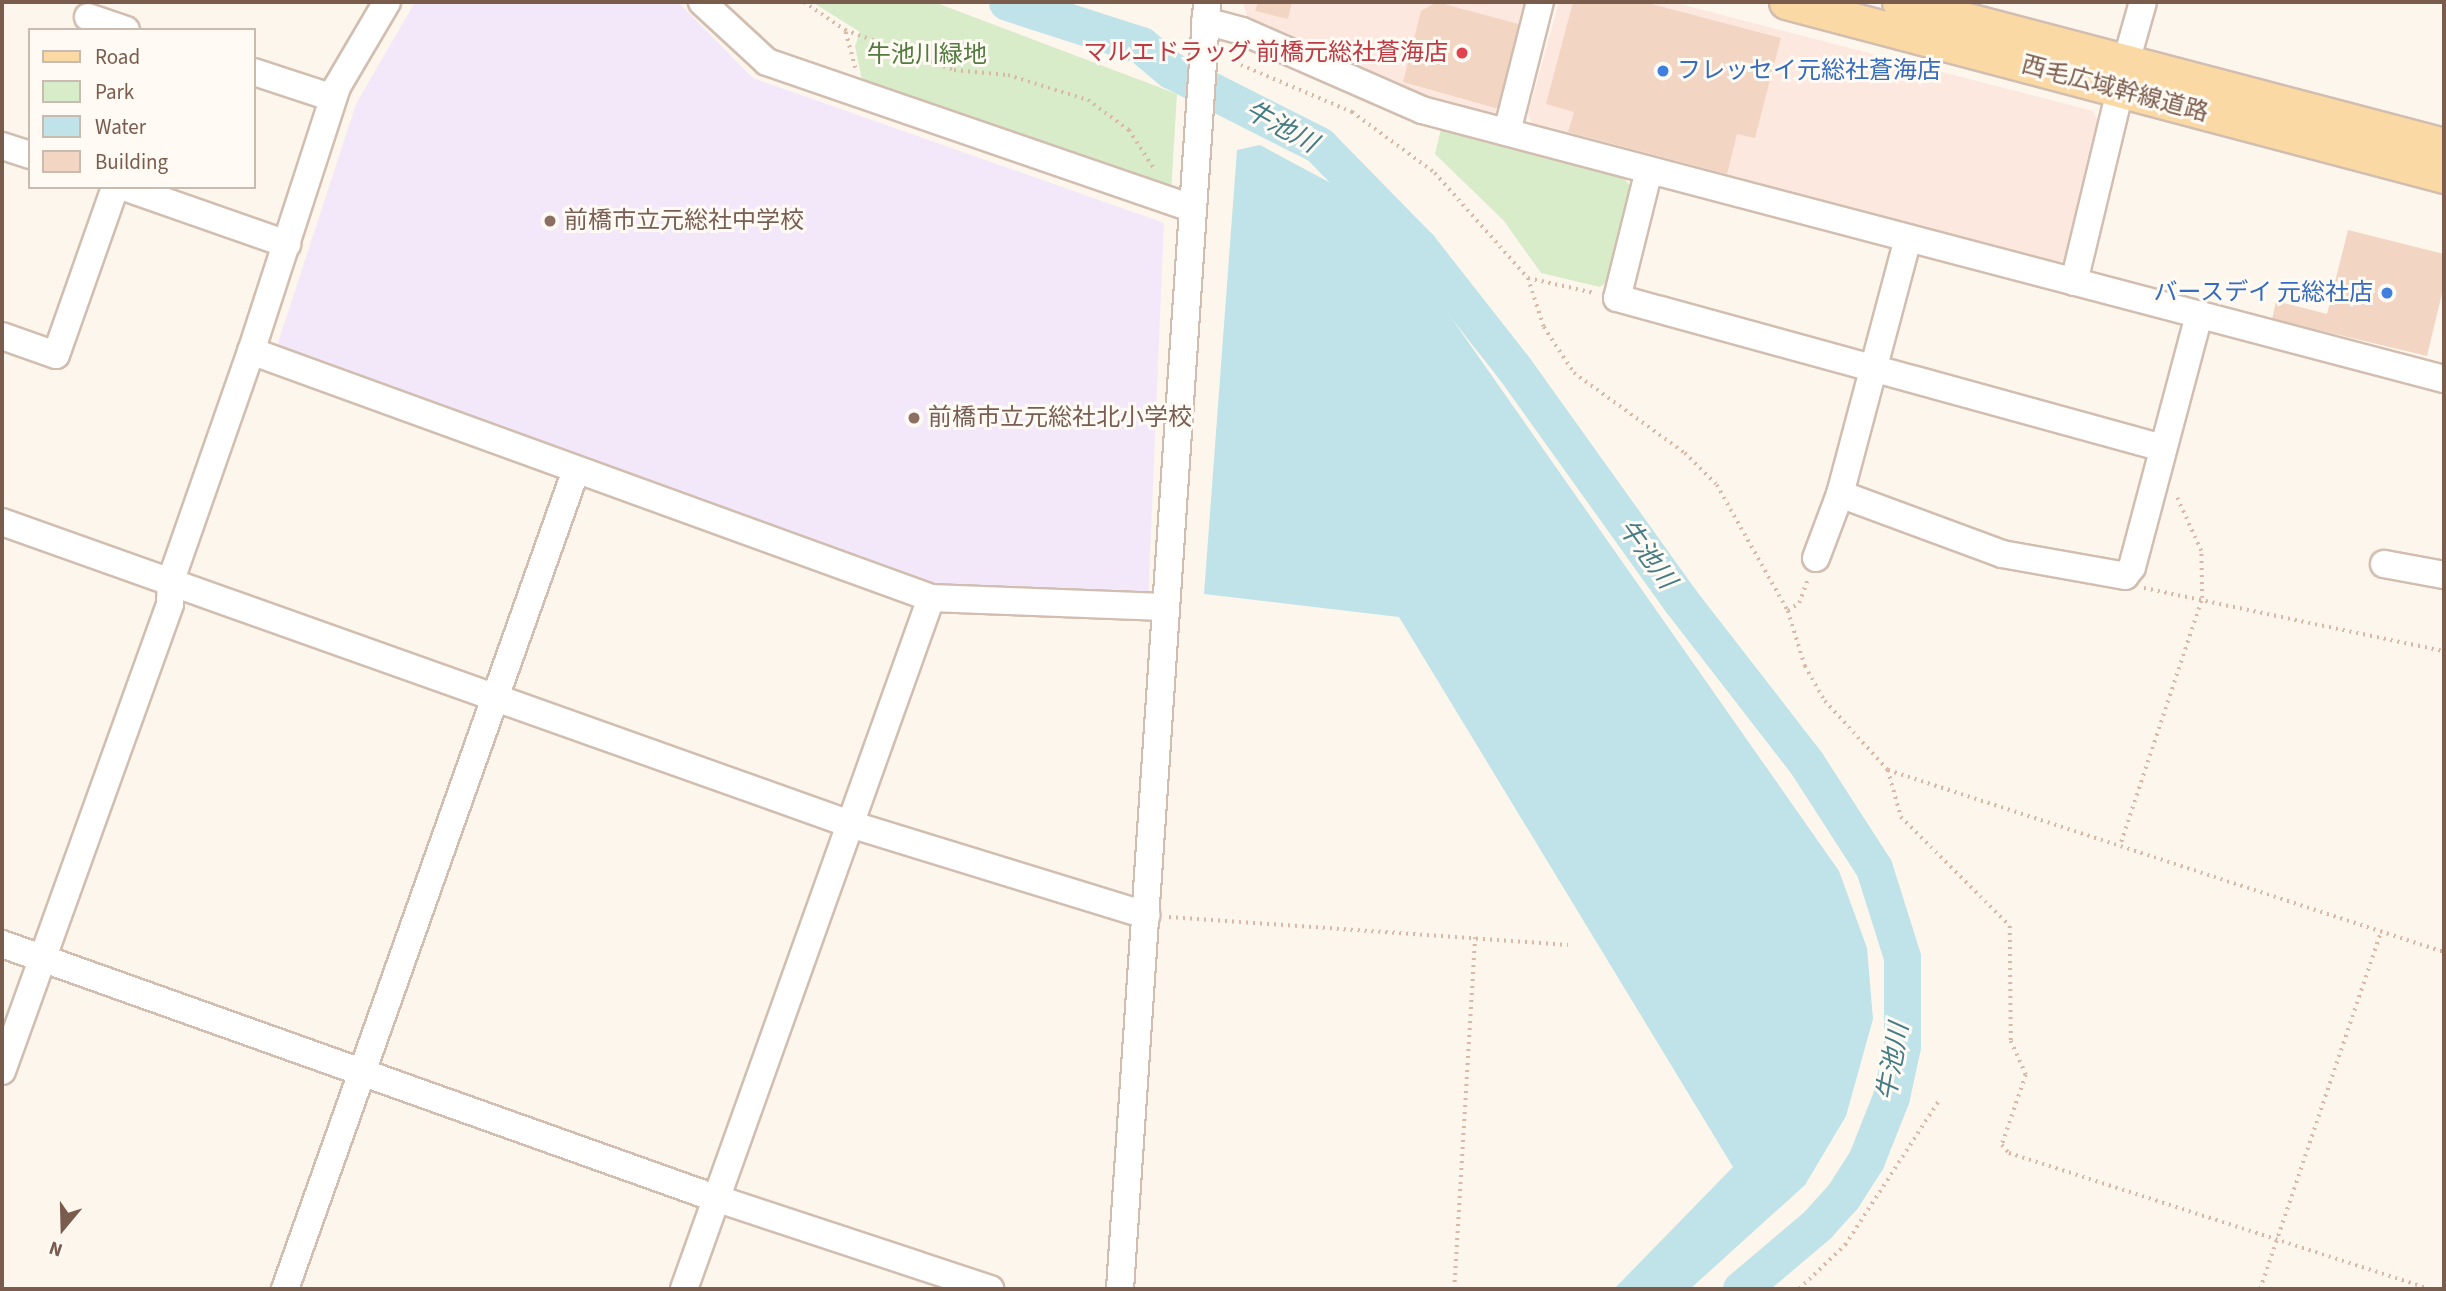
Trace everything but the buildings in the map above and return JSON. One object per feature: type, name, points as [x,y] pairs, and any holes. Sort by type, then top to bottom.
[{"type":"main road","name":"西毛広域幹線道路","points":[[1786,2],[2444,145]]},
{"type":"main road","name":"西毛広域幹線道路","points":[[1899,2],[2123,76],[2444,176]]},
{"type":"street","points":[[2,1071],[170,604],[171,580],[287,244],[333,98],[387,2]]},
{"type":"street","points":[[702,2],[757,56],[855,93],[1192,208]]},
{"type":"street","points":[[1507,132],[1541,2]]},
{"type":"street","points":[[2074,282],[2143,2]]},
{"type":"street","points":[[1120,1289],[1206,11],[1242,31],[1403,104],[2444,379]]},
{"type":"street","points":[[88,17],[120,28]]},
{"type":"street","points":[[256,73],[333,98]]},
{"type":"street","points":[[2,146],[28,154]]},
{"type":"street","points":[[1649,170],[1617,298],[2161,456]]},
{"type":"street","points":[[2,336],[56,355],[114,189]]},
{"type":"street","points":[[135,189],[191,199],[287,244]]},
{"type":"street","points":[[1816,558],[1840,495],[1908,239]]},
{"type":"street","points":[[1840,495],[2001,554],[2125,576],[2199,315]]},
{"type":"street","points":[[251,351],[575,473],[931,598],[1164,607]]},
{"type":"street","points":[[285,1289],[575,473]]},
{"type":"street","points":[[2,522],[853,825],[1146,915]]},
{"type":"street","points":[[2384,564],[2444,575]]},
{"type":"street","points":[[684,1289],[853,825],[931,598]]},
{"type":"street","points":[[2,944],[363,1070],[715,1198],[990,1289]]},
{"type":"path","points":[[804,2],[845,30],[954,70],[1008,75],[1088,100],[1129,130],[1145,151],[1157,174],[1154,195]]},
{"type":"path","points":[[845,30],[855,93]]},
{"type":"path","points":[[1241,65],[1383,130],[1435,173],[1528,278],[1544,327],[1563,360],[1702,467],[1788,611],[1805,666],[1825,701],[1888,770],[1900,817],[2010,926],[2011,1041],[2026,1075],[2002,1145],[2008,1153],[2278,1237],[2430,1289]]},
{"type":"path","points":[[1528,278],[1617,298]]},
{"type":"path","points":[[2122,842],[2202,598],[2201,551],[2161,456]]},
{"type":"path","points":[[1788,611],[1798,603],[1816,558]]},
{"type":"path","points":[[2125,576],[2137,587],[2202,598],[2444,651]]},
{"type":"path","points":[[1888,770],[2122,842],[2444,952]]},
{"type":"path","points":[[1146,915],[1568,945]]},
{"type":"path","points":[[2260,1289],[2381,932]]},
{"type":"path","points":[[1454,1289],[1475,938]]},
{"type":"path","points":[[1799,1289],[1845,1245],[1939,1100]]},
{"type":"shaded area","points":[[415,2],[678,2],[753,78],[1164,223],[1148,603],[951,593],[274,355],[356,104]]},
{"type":"shaded area","points":[[1243,2],[1530,2],[1502,108],[1492,115],[1409,92],[1248,20]]},
{"type":"shaded area","points":[[1559,2],[1672,2],[2093,111],[2100,125],[2065,259],[2054,265],[1534,129],[1528,114]]},
{"type":"green space","name":"牛池川緑地","points":[[812,2],[934,2],[1177,94],[1171,193],[864,90],[855,46],[860,32]]},
{"type":"green space","points":[[1441,129],[1624,178],[1632,188],[1611,279],[1600,287],[1541,273],[1504,221],[1435,154]]},
{"type":"water","points":[[1260,145],[1340,188],[1410,259],[1839,871],[1867,948],[1873,1019],[1846,1116],[1805,1185],[1690,1289],[1614,1289],[1733,1167],[1399,617],[1204,594],[1237,150]]},
{"type":"waterway","name":"牛池川","points":[[1007,2],[1141,45],[1171,70],[1319,145],[1419,247],[1514,368],[1680,600],[1807,764],[1874,868],[1902,957],[1902,1046],[1891,1097],[1866,1160],[1843,1196],[1818,1224],[1741,1289]]},
{"type":"place","name":"マルエドラッグ 前橋元総社蒼海店","points":[[1462,53]]},
{"type":"place","name":"フレッセイ元総社蒼海店","points":[[1663,71]]},
{"type":"place","name":"前橋市立元総社中学校","points":[[550,221]]},
{"type":"place","name":"バースデイ 元総社店","points":[[2387,293]]},
{"type":"place","name":"前橋市立元総社北小学校","points":[[914,418]]}]
